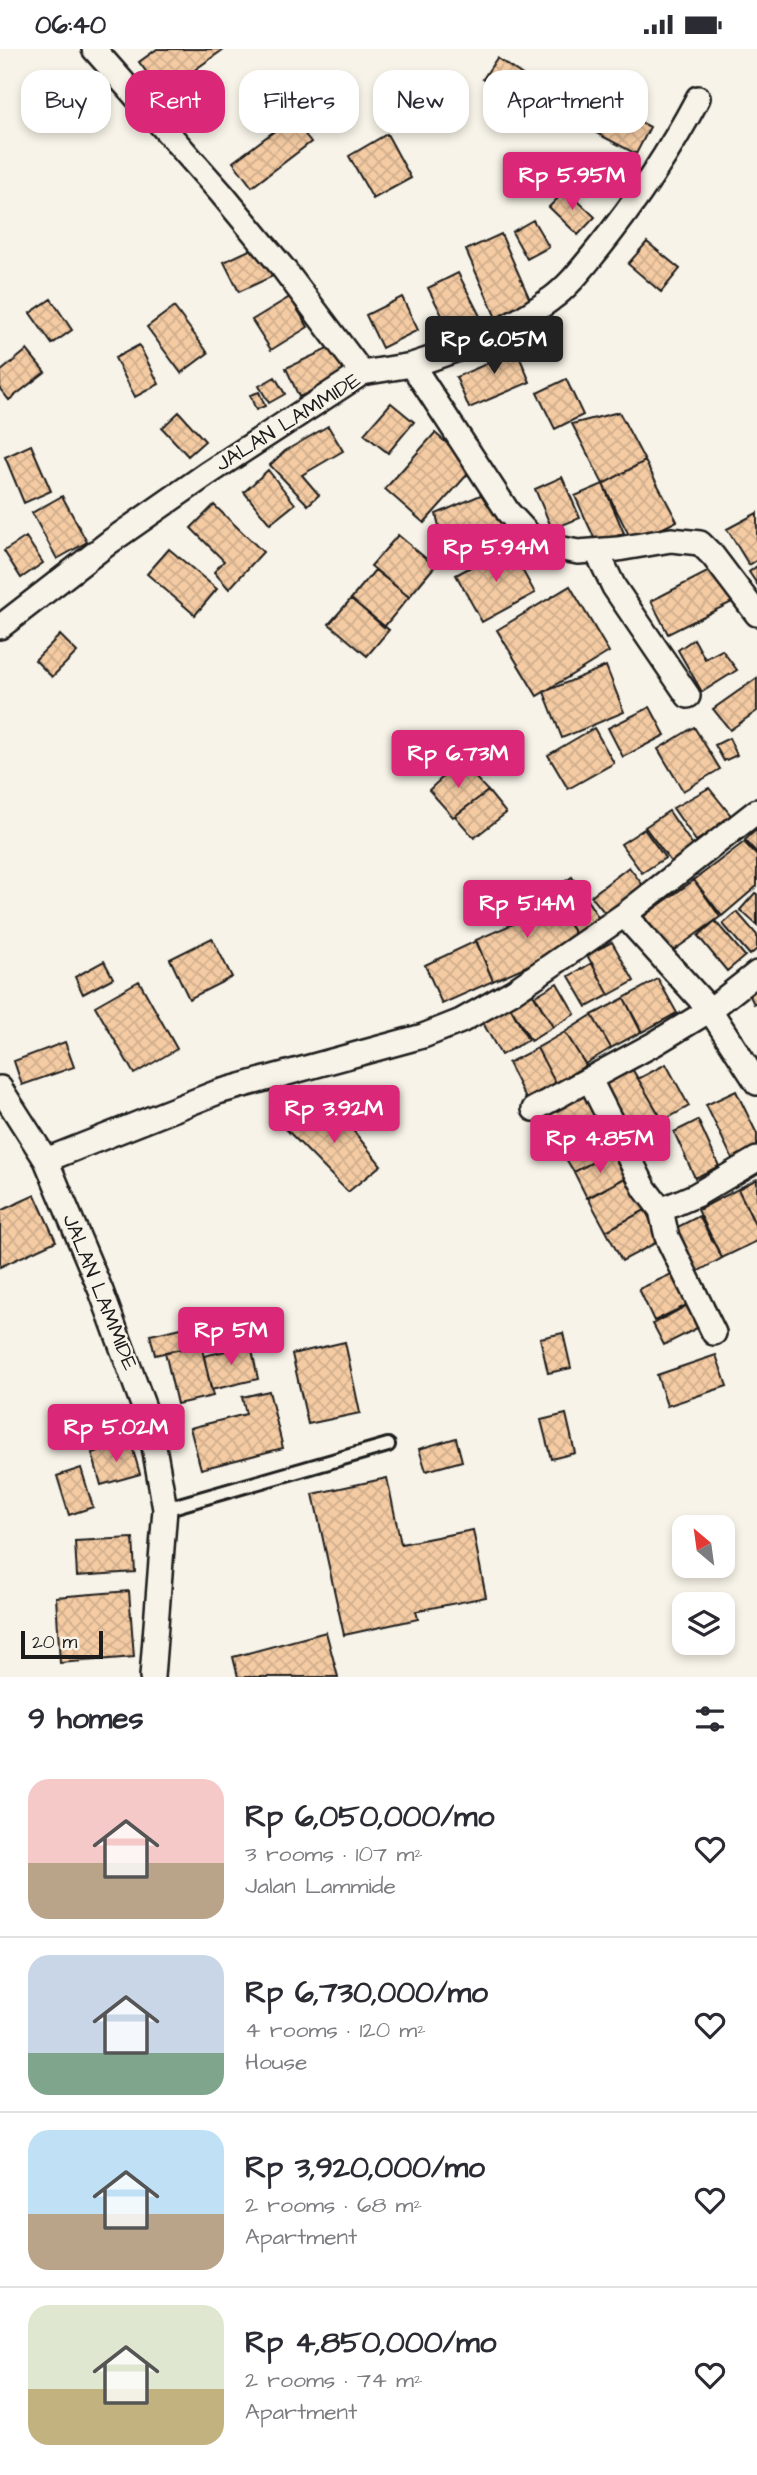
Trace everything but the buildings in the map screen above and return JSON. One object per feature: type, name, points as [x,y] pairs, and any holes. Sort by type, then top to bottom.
[{"type":"street","points":[[94,49],[230,203],[362,373]]},
{"type":"street","name":"JALAN LAMMIDE","points":[[0,627],[121,533],[362,373],[412,365],[477,343],[509,327],[553,298],[618,225],[674,142],[698,98]]},
{"type":"street","points":[[412,365],[508,512],[543,545],[568,551],[597,552],[670,540],[700,543],[757,614]]},
{"type":"street","points":[[597,552],[614,587],[688,696]]},
{"type":"street","points":[[46,1160],[218,1092],[423,1036],[461,1021],[514,991],[624,915],[757,811]]},
{"type":"street","points":[[624,915],[710,1010],[757,1083]]},
{"type":"street","points":[[534,1109],[590,1080],[710,1010],[757,974]]},
{"type":"street","points":[[590,1080],[645,1189],[661,1210],[667,1237],[714,1333]]},
{"type":"street","name":"JALAN LAMMIDE","points":[[0,1089],[46,1160],[101,1291],[150,1424],[164,1509],[152,1677]]},
{"type":"street","points":[[661,1210],[696,1195],[757,1159]]},
{"type":"lane","points":[[164,1509],[388,1445]]}]
